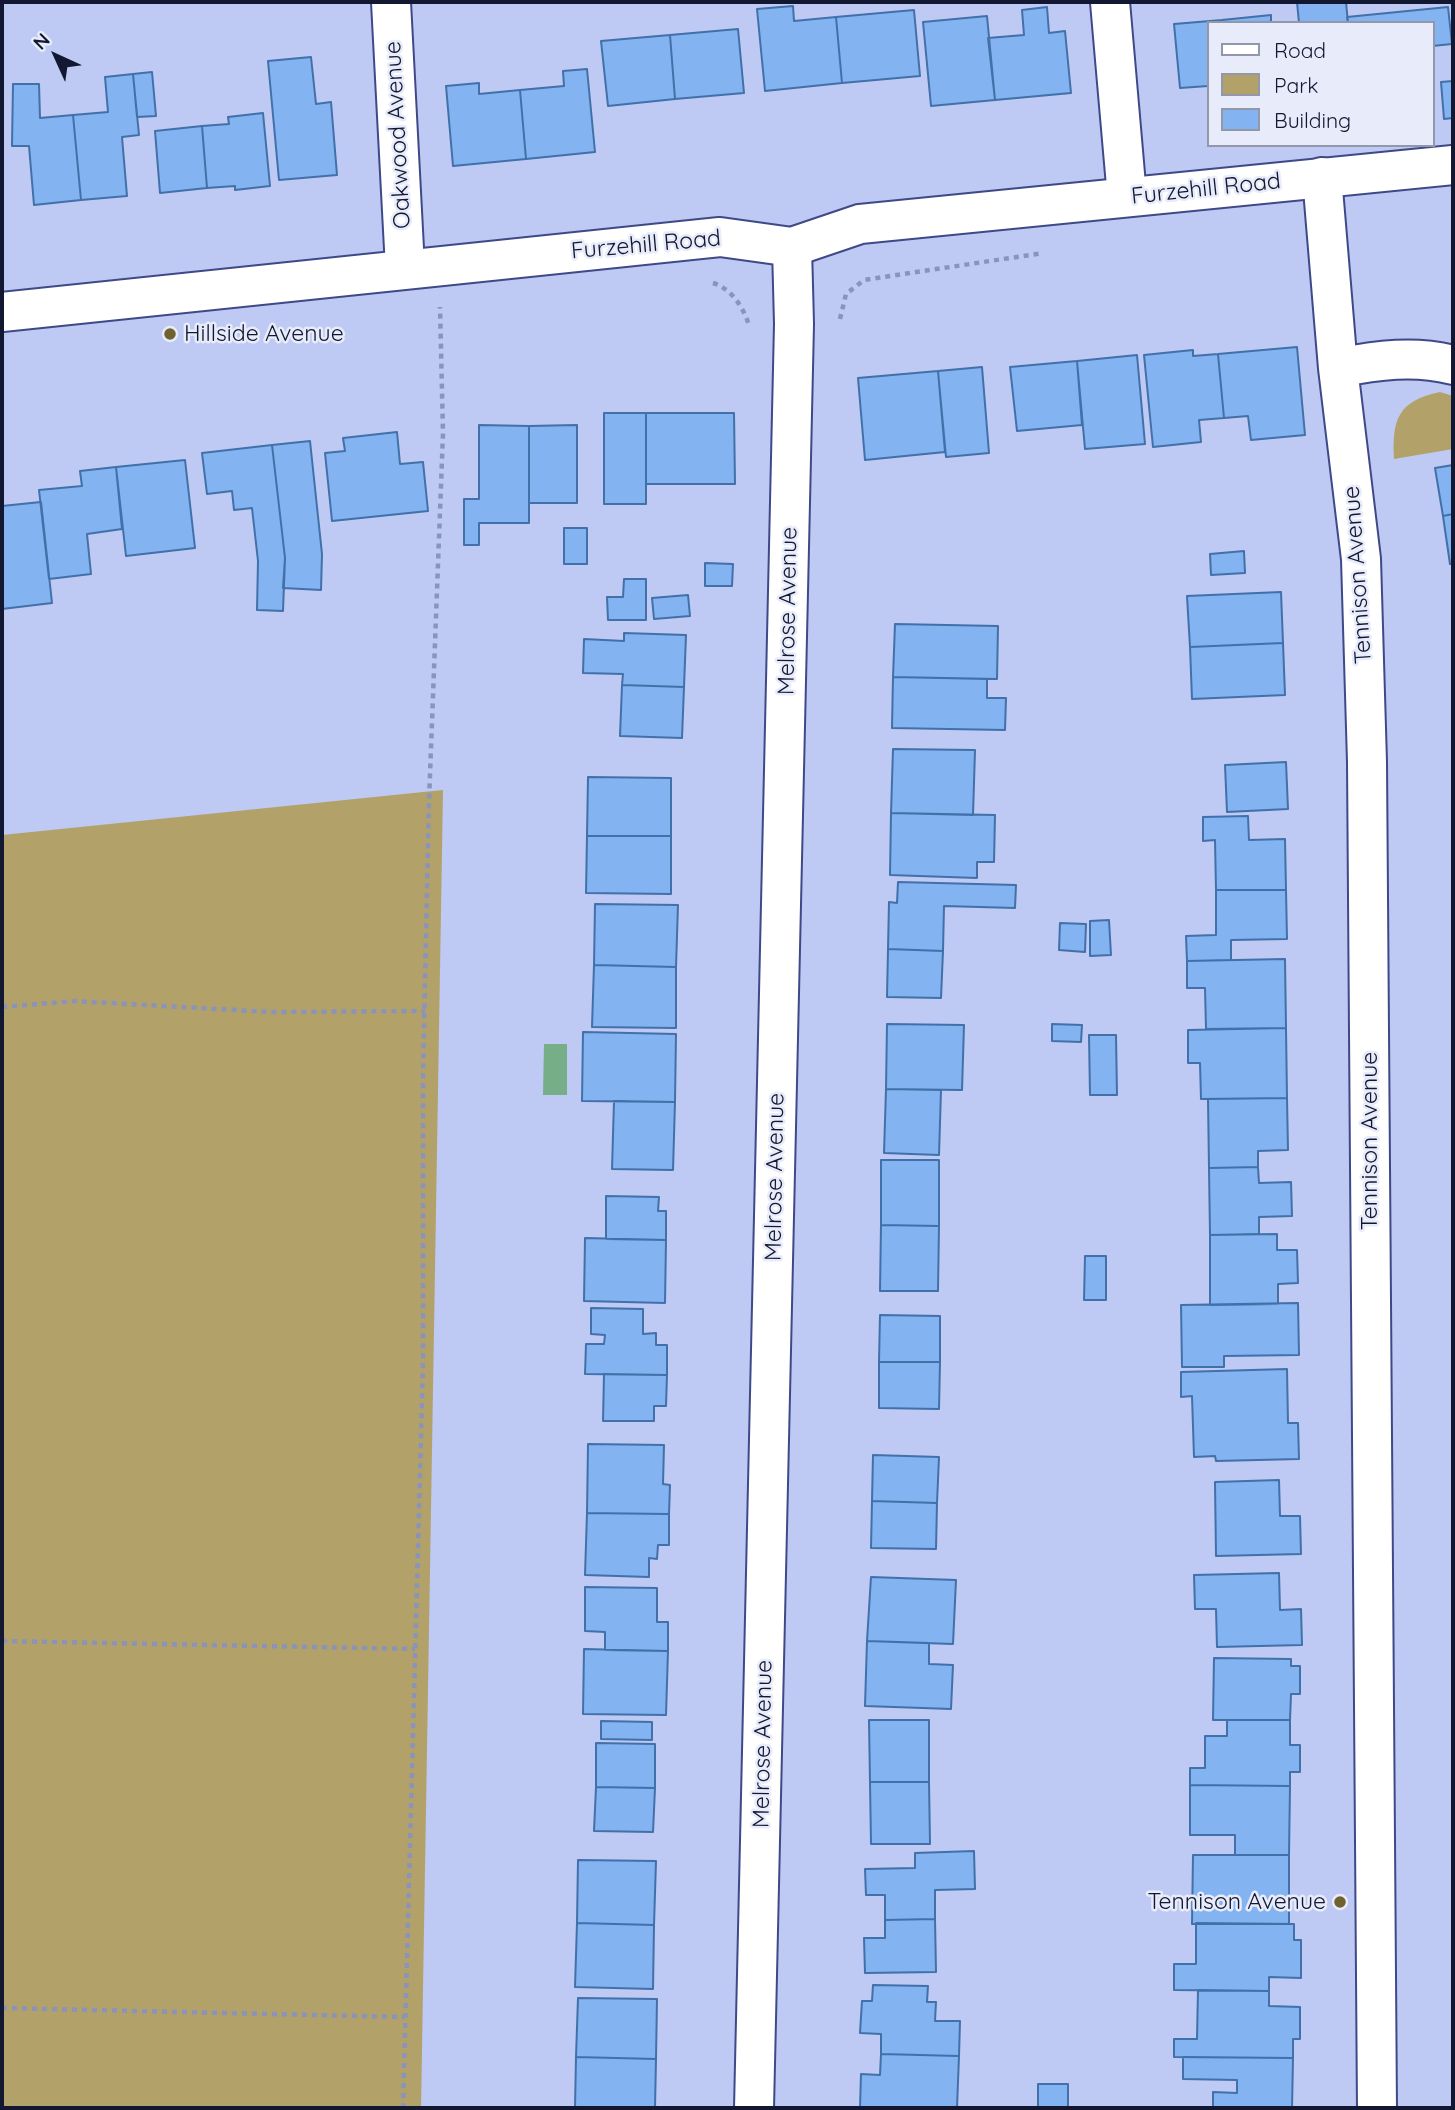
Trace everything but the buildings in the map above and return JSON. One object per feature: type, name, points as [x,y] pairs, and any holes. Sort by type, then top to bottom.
[{"type":"street","name":"Oakwood Avenue","points":[[391,2],[423,266]]},
{"type":"street","points":[[1110,2],[1128,197]]},
{"type":"street","name":"Furzehill Road","points":[[2,312],[720,237],[792,247],[860,224],[1453,165]]},
{"type":"street","name":"Tennison Avenue","points":[[1322,177],[1338,368],[1361,559],[1367,762],[1377,2108]]},
{"type":"street","name":"Melrose Avenue","points":[[754,2108],[794,337],[792,247]]},
{"type":"street","points":[[1338,368],[1371,362],[1428,358],[1453,365]]},
{"type":"path","points":[[839,321],[846,293],[864,280],[1050,252]]},
{"type":"path","points":[[403,2108],[423,1361],[429,801],[443,433],[423,266]]},
{"type":"path","points":[[2,1007],[75,1001],[270,1012],[425,1011]]},
{"type":"path","points":[[2,1641],[415,1649]]},
{"type":"path","points":[[2,2008],[404,2017]]},
{"type":"green space","points":[[1440,392],[1453,396],[1453,449],[1394,459],[1394,433],[1400,414],[1415,401]]},
{"type":"green space","points":[[443,790],[421,2108],[2,2108],[2,835]]},
{"type":"shaded area","points":[[544,1044],[567,1044],[567,1095],[543,1095]]},
{"type":"place","name":"Hillside Avenue","points":[[170,334]]},
{"type":"place","name":"Tennison Avenue","points":[[1340,1902]]}]
